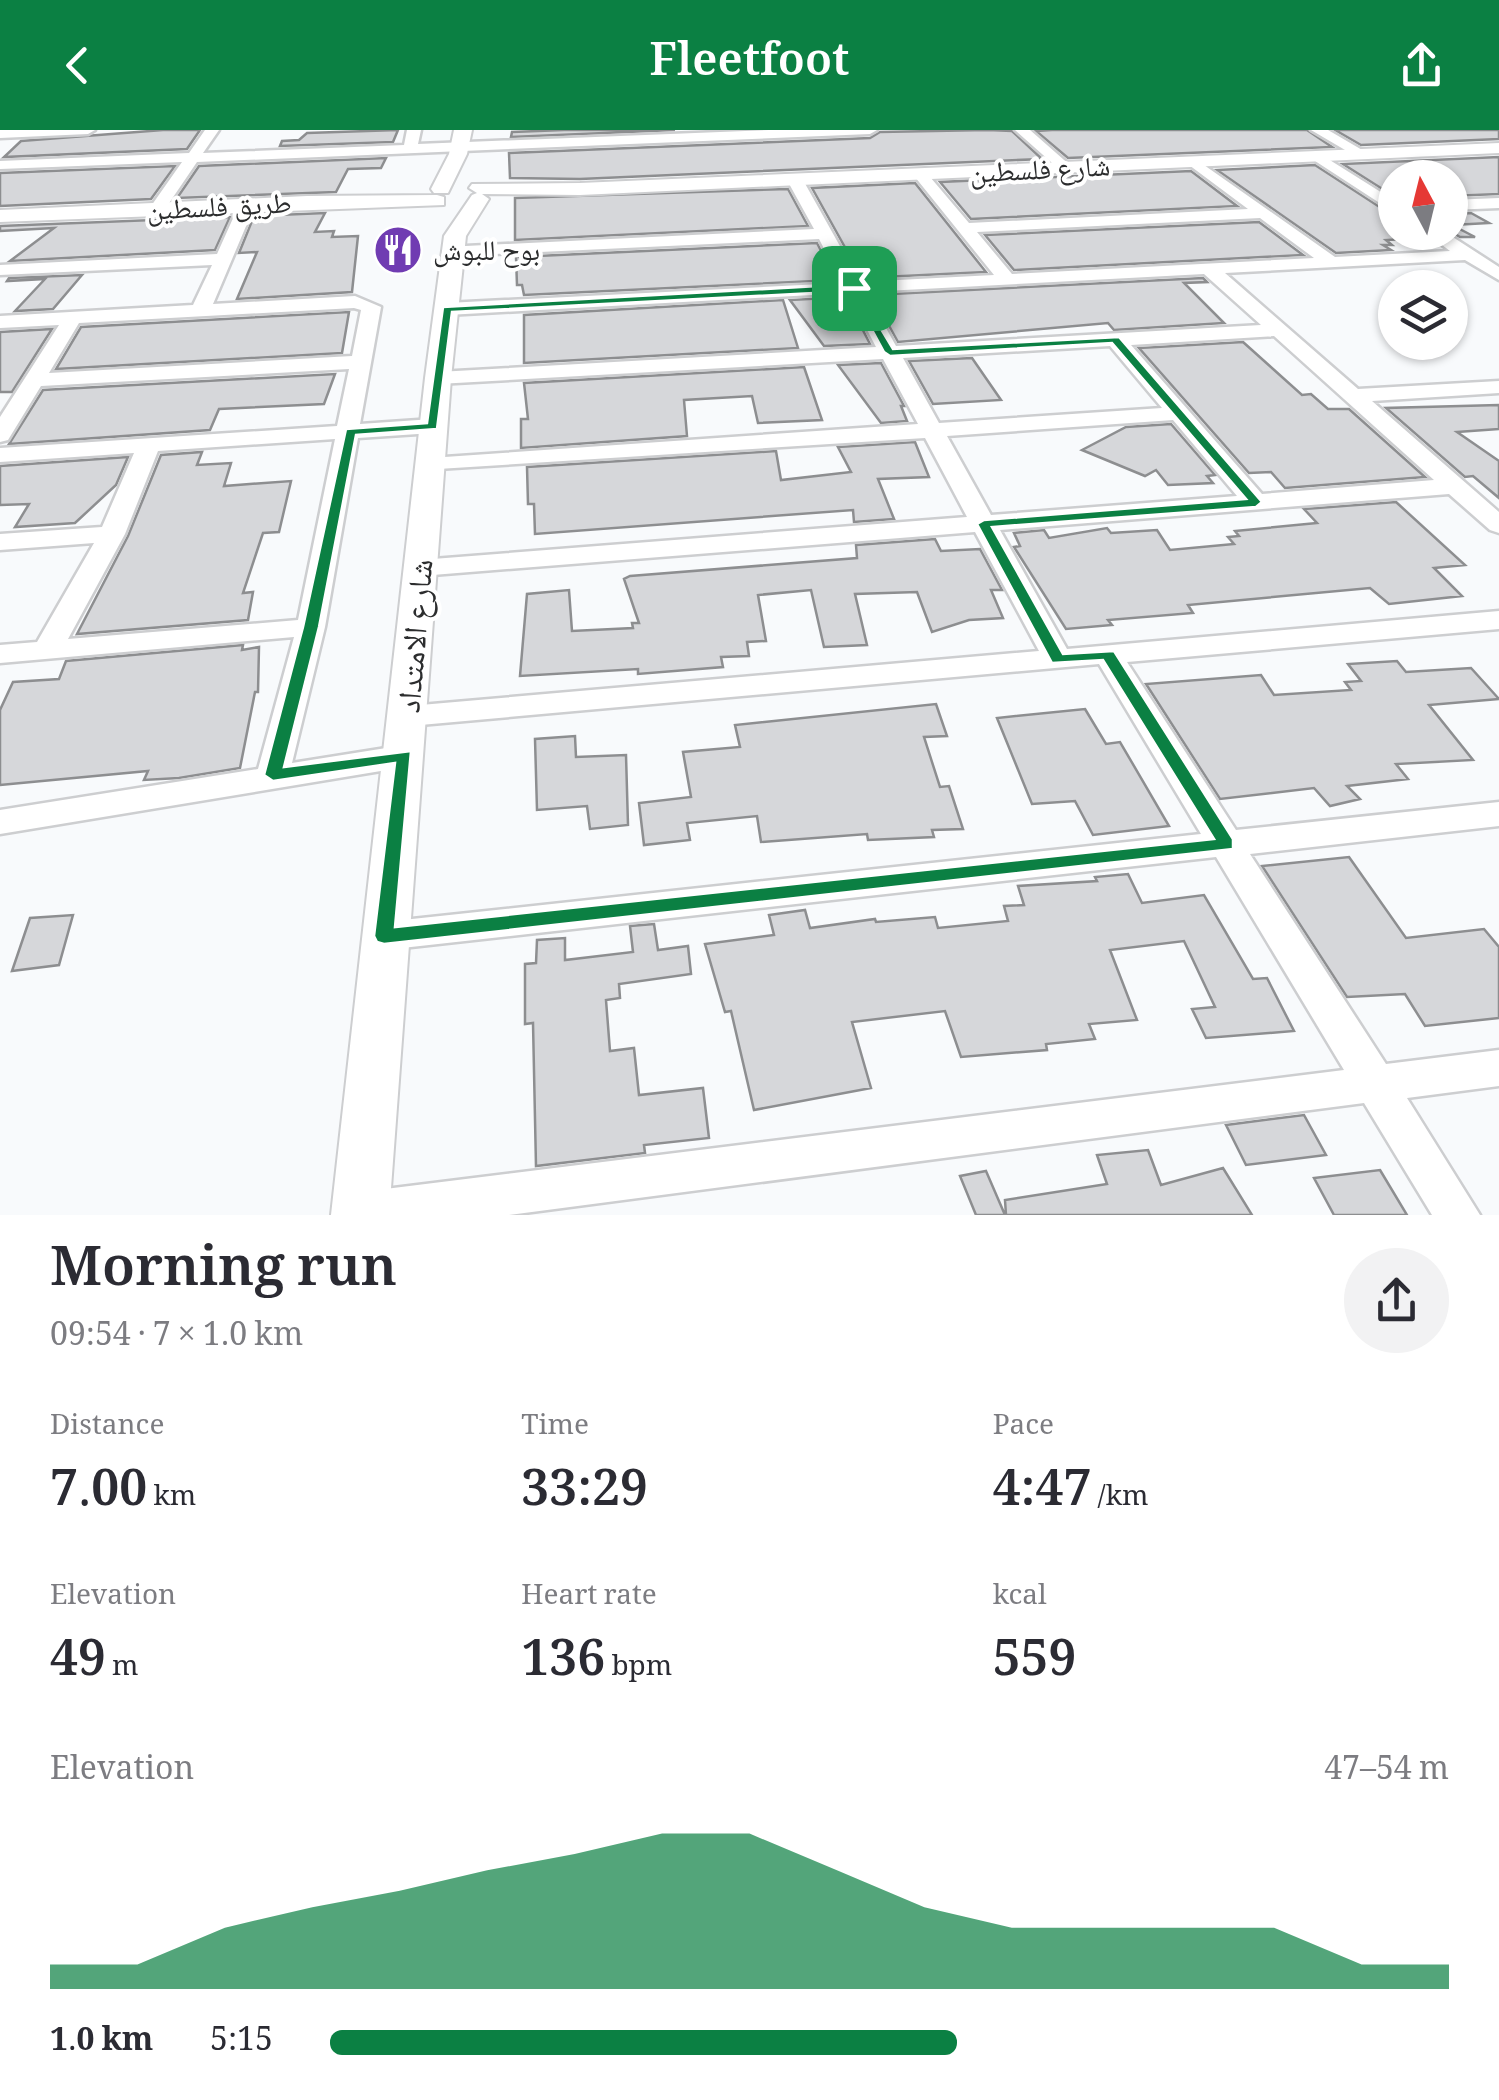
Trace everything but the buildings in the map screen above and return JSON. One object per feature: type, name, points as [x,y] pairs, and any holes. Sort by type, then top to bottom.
[{"type":"street","points":[[1,135],[88,130]]},
{"type":"street","points":[[157,208],[212,130]]},
{"type":"street","points":[[410,149],[414,130]]},
{"type":"street","points":[[0,165],[193,158],[274,148],[410,149],[870,130]]},
{"type":"street","points":[[1022,130],[1065,168]]},
{"type":"street","points":[[1318,130],[1362,154]]},
{"type":"street","points":[[789,132],[799,149]]},
{"type":"street","points":[[460,144],[479,193]]},
{"type":"street","name":"شارع الامتداد","points":[[361,1214],[384,936],[447,309],[445,212],[460,144]]},
{"type":"street","name":"شارع فلسطين","points":[[479,193],[807,175],[920,174],[1499,148]]},
{"type":"street","points":[[1317,156],[1378,196]]},
{"type":"street","points":[[1194,162],[1331,262]]},
{"type":"street","points":[[920,174],[1007,279]]},
{"type":"street","points":[[807,175],[825,234],[1058,660]]},
{"type":"street","name":"شارع الامتداد","points":[[445,212],[479,193]]},
{"type":"street","name":"طريق فلسطين","points":[[2,218],[307,202],[445,212],[479,193]]},
{"type":"street","points":[[1468,204],[1499,203]]},
{"type":"street","points":[[201,310],[247,204]]},
{"type":"street","points":[[445,212],[825,234]]},
{"type":"street","points":[[966,228],[1262,213]]},
{"type":"street","points":[[1459,250],[1499,274]]},
{"type":"street","points":[[447,309],[1468,256]]},
{"type":"street","points":[[0,270],[224,259]]},
{"type":"street","points":[[1208,268],[1499,525]]},
{"type":"street","points":[[0,322],[365,303],[371,307],[311,627],[273,775]]},
{"type":"street","points":[[0,435],[73,318]]},
{"type":"street","points":[[438,378],[1280,330]]},
{"type":"street","points":[[1115,339],[1256,502]]},
{"type":"street","points":[[34,380],[359,362]]},
{"type":"street","points":[[1354,396],[1499,386]]},
{"type":"street","points":[[0,455],[350,432],[431,445],[931,428],[1180,412]]},
{"type":"street","points":[[47,651],[112,534],[149,445]]},
{"type":"street","points":[[420,568],[1457,486]]},
{"type":"street","points":[[0,542],[112,534]]},
{"type":"street","points":[[409,716],[1499,620]]},
{"type":"street","points":[[0,654],[311,627]]},
{"type":"street","points":[[1108,655],[1457,1215]]},
{"type":"street","points":[[0,822],[405,756]]},
{"type":"street","points":[[384,936],[1499,814]]},
{"type":"street","points":[[361,1214],[1499,1068]]},
{"type":"place","name":"بوح للبوش","points":[[398,250]]},
{"type":"route","points":[[854,288],[890,352],[1115,339],[1256,502],[984,524],[1058,660],[1108,655],[1226,844],[384,936],[405,756],[273,775],[311,627],[350,432],[433,426],[447,309],[854,288]]}]
